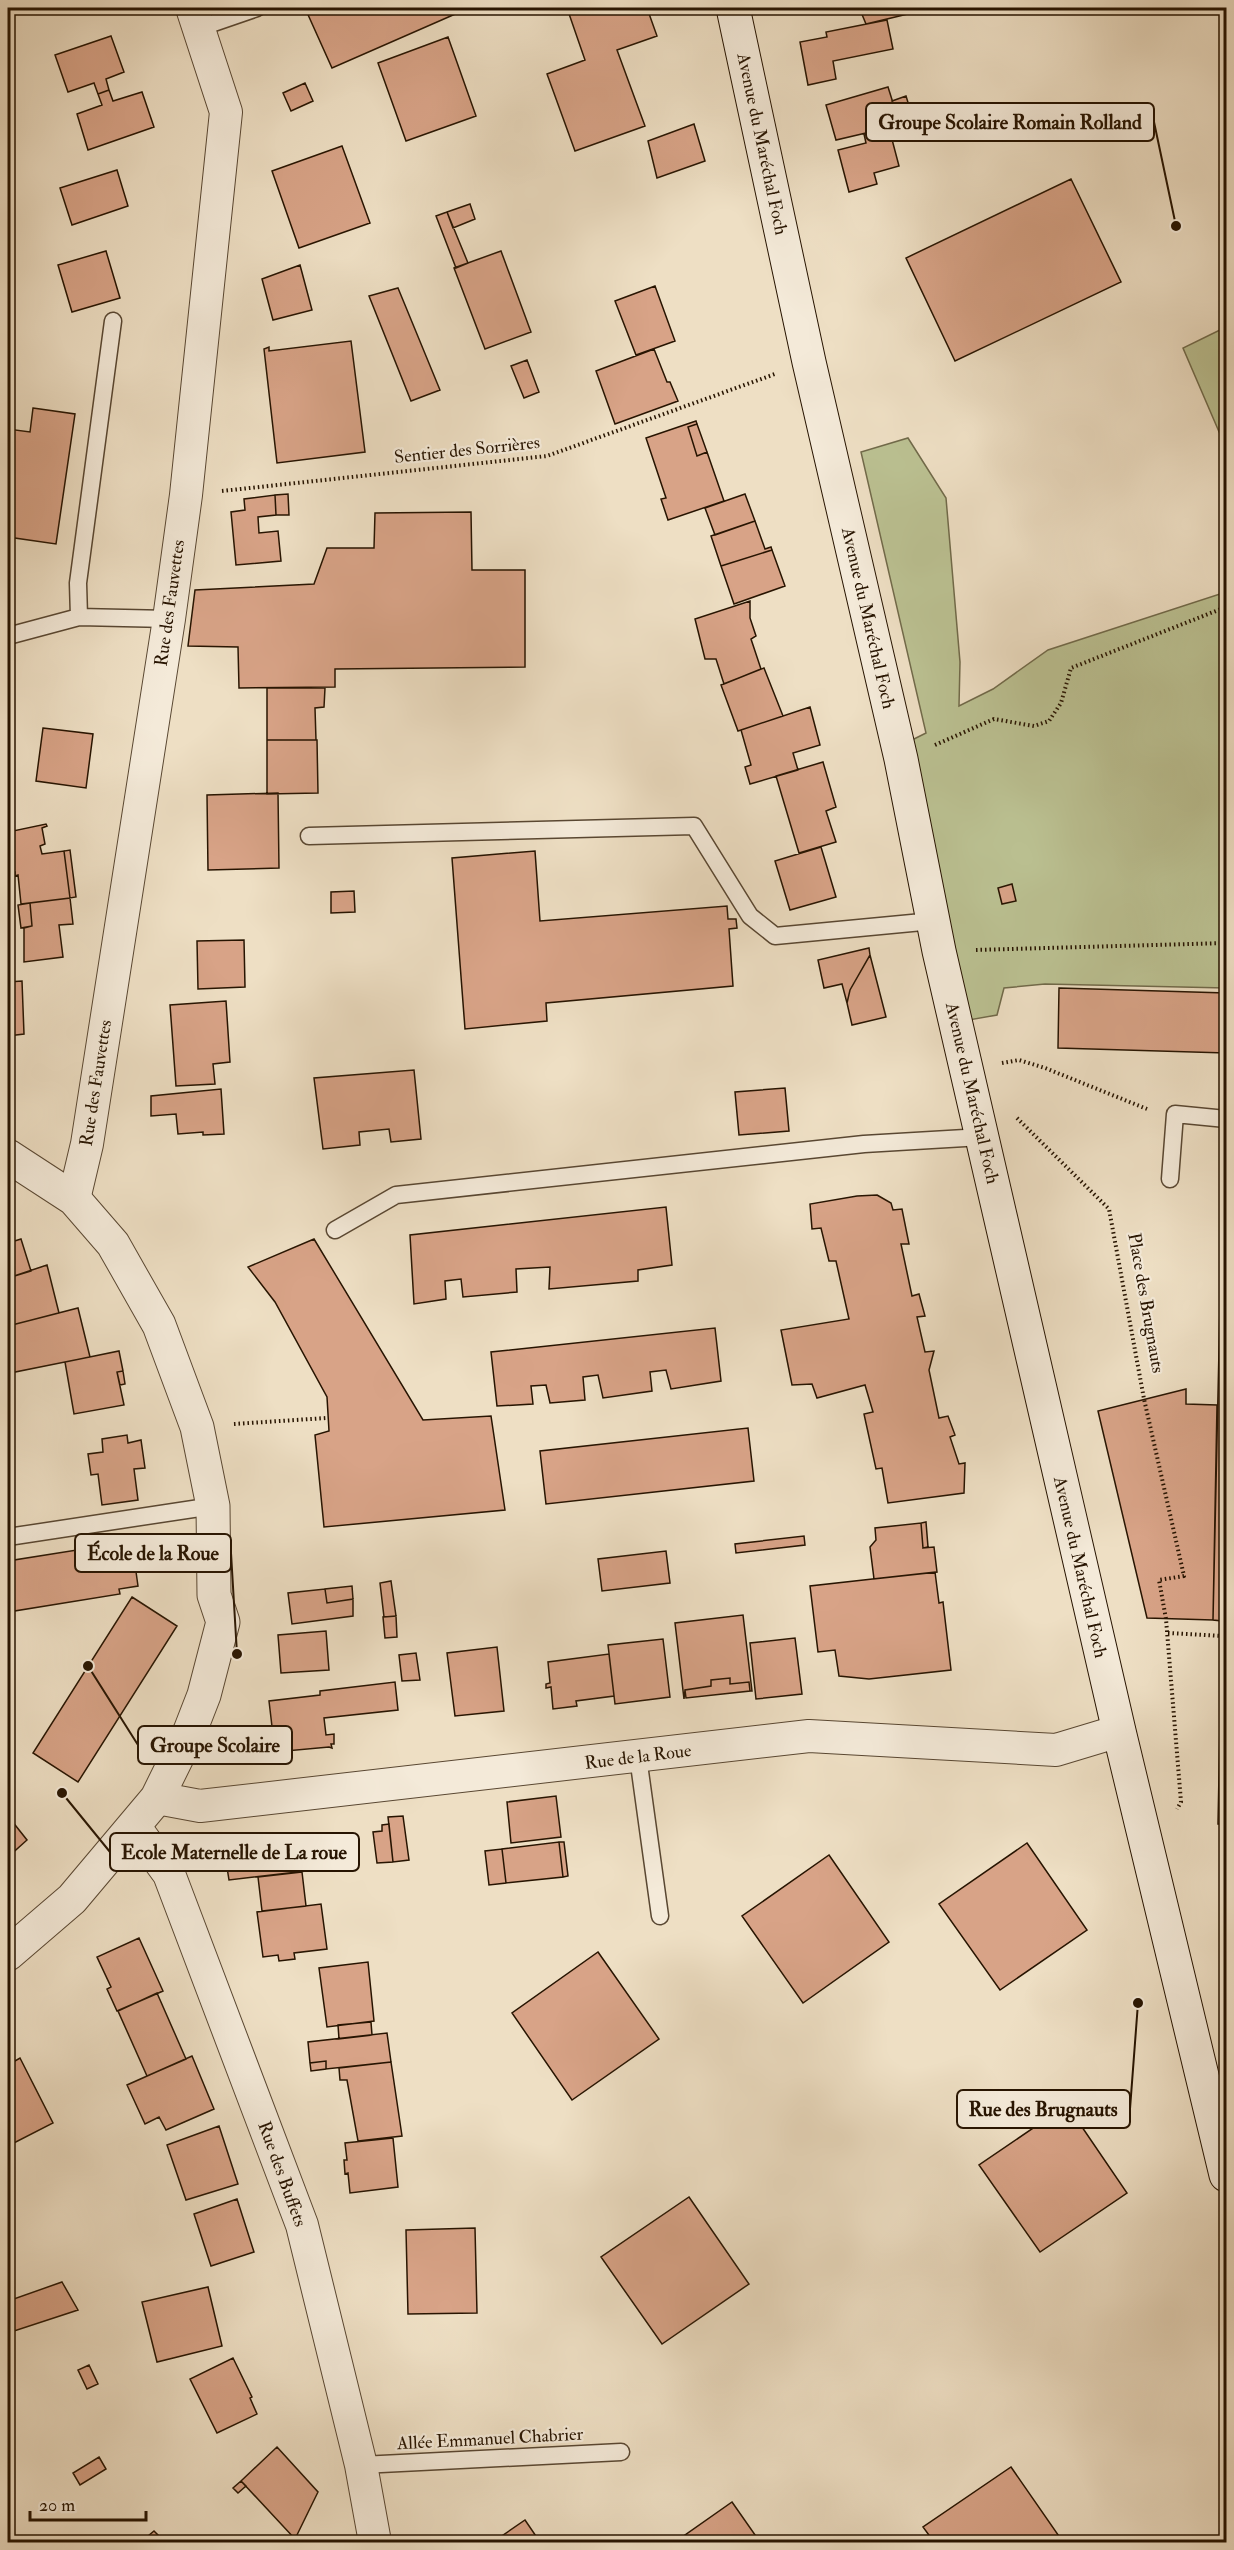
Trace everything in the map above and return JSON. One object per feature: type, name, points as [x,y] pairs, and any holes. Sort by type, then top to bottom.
[{"type":"main road","name":"Avenue du Maréchal Foch","points":[[733,8],[809,362],[901,759],[936,936],[1119,1731],[1224,2156]]},
{"type":"main road","points":[[8,1156],[74,1198],[113,1244],[159,1325],[197,1427],[213,1506],[214,1595],[223,1623],[204,1695],[190,1731],[157,1798],[72,1899],[8,1954]]},
{"type":"street","name":"Rue des Fauvettes","points":[[74,1198],[87,1144],[169,619],[186,495],[226,111],[195,18]]},
{"type":"street","name":"Rue de la Roue","points":[[157,1798],[200,1806],[809,1736],[1056,1750],[1119,1731]]},
{"type":"street","name":"Rue des Buffets","points":[[134,1826],[169,1874],[302,2225],[361,2465],[375,2542]]},
{"type":"lane","points":[[195,18],[257,8]]},
{"type":"lane","points":[[79,617],[78,583],[112,321]]},
{"type":"lane","points":[[8,636],[79,617],[169,619]]},
{"type":"lane","points":[[309,836],[694,826],[750,916],[775,936],[936,936]]},
{"type":"lane","points":[[1170,1179],[1175,1114],[1227,1119]]},
{"type":"lane","points":[[335,1230],[396,1195],[864,1144],[982,1137]]},
{"type":"lane","points":[[8,1537],[213,1506]]},
{"type":"lane","points":[[638,1757],[660,1916]]},
{"type":"lane","name":"Allée Emmanuel Chabrier","points":[[361,2465],[621,2452]]},
{"type":"path","name":"Sentier des Sorrières","points":[[186,495],[547,456],[809,362]]},
{"type":"path","points":[[901,759],[994,719],[1034,726],[1049,721],[1061,703],[1071,668],[1227,607]]},
{"type":"path","points":[[936,936],[1227,943]]},
{"type":"path","points":[[967,1069],[1019,1060],[1046,1068],[1155,1112],[1175,1114]]},
{"type":"path","name":"Place des Brugnauts","points":[[1009,1110],[1109,1209],[1144,1399],[1184,1576],[1159,1580],[1168,1633],[1181,1802],[1148,1852]]},
{"type":"path","points":[[197,1427],[326,1418]]},
{"type":"path","points":[[1168,1633],[1222,1636]]},
{"type":"green space","points":[[1226,327],[1226,448],[1183,348]]},
{"type":"green space","points":[[908,438],[946,498],[960,662],[959,706],[993,689],[1048,650],[1226,592],[1226,988],[1045,984],[1004,988],[997,1015],[969,1020],[912,740],[926,733],[861,452]]},
{"type":"building","points":[[305,8],[469,8],[332,68]]},
{"type":"building","points":[[567,8],[647,8],[657,36],[617,50],[645,126],[575,151],[547,74],[585,60]]},
{"type":"building","points":[[874,8],[910,8],[912,13],[866,24],[861,12]]},
{"type":"building","points":[[887,20],[893,49],[833,61],[836,79],[808,85],[800,42],[827,37],[826,32]]},
{"type":"building","points":[[111,36],[124,72],[106,79],[109,90],[98,94],[94,83],[68,92],[55,55]]},
{"type":"building","points":[[448,37],[476,116],[406,141],[378,63]]},
{"type":"building","points":[[305,83],[313,101],[291,111],[283,93]]},
{"type":"building","points":[[888,87],[900,125],[836,140],[826,105]]},
{"type":"building","points":[[109,90],[113,101],[142,92],[154,127],[88,150],[77,114],[102,105],[98,94]]},
{"type":"building","points":[[906,96],[914,122],[900,125],[892,101]]},
{"type":"building","points":[[694,124],[705,161],[657,178],[648,141]]},
{"type":"building","points":[[889,128],[899,166],[874,173],[877,184],[849,192],[838,150],[866,143],[864,134]]},
{"type":"building","points":[[342,146],[370,223],[299,248],[272,171]]},
{"type":"building","points":[[117,170],[128,206],[72,225],[60,188]]},
{"type":"building","points":[[1071,179],[1121,282],[955,361],[906,258]]},
{"type":"building","points":[[470,204],[475,219],[453,228],[447,212]]},
{"type":"building","points":[[447,212],[468,263],[456,268],[436,216]]},
{"type":"building","points":[[106,251],[120,298],[72,312],[58,265]]},
{"type":"building","points":[[501,251],[531,332],[485,349],[454,268]]},
{"type":"building","points":[[300,265],[312,310],[273,320],[262,279]]},
{"type":"building","points":[[655,286],[675,341],[636,355],[615,301]]},
{"type":"building","points":[[398,288],[440,390],[411,401],[369,296]]},
{"type":"building","points":[[351,341],[365,452],[277,463],[264,349],[269,347],[269,351]]},
{"type":"building","points":[[654,349],[667,382],[670,382],[678,401],[615,424],[596,371]]},
{"type":"building","points":[[527,360],[539,392],[524,398],[511,366]]},
{"type":"building","points":[[33,408],[75,414],[56,544],[8,537],[8,429],[30,432]]},
{"type":"building","points":[[696,421],[697,424],[688,427],[697,456],[707,452],[724,501],[668,520],[661,499],[666,498],[646,438]]},
{"type":"building","points":[[697,424],[707,452],[697,456],[688,427]]},
{"type":"building","points":[[288,494],[289,515],[276,515],[275,495]]},
{"type":"building","points":[[745,494],[755,521],[715,535],[705,508]]},
{"type":"building","points":[[275,495],[276,515],[258,517],[259,533],[278,531],[281,561],[236,565],[231,512],[245,510],[244,499]]},
{"type":"building","points":[[471,512],[472,570],[525,570],[525,667],[335,669],[335,687],[239,688],[238,647],[188,646],[195,590],[314,584],[327,548],[374,548],[375,513]]},
{"type":"building","points":[[755,521],[765,549],[771,547],[772,550],[721,566],[711,536]]},
{"type":"building","points":[[772,550],[785,586],[734,604],[721,566]]},
{"type":"building","points":[[750,601],[750,618],[756,636],[751,639],[761,669],[724,684],[716,659],[705,659],[695,619]]},
{"type":"building","points":[[764,668],[783,716],[738,731],[721,685]]},
{"type":"building","points":[[267,688],[325,688],[324,707],[315,708],[316,740],[267,740]]},
{"type":"building","points":[[810,707],[820,745],[793,753],[798,770],[750,784],[745,767],[751,765],[741,730]]},
{"type":"building","points":[[43,728],[93,734],[86,788],[36,781]]},
{"type":"building","points":[[267,740],[317,740],[318,793],[267,794]]},
{"type":"building","points":[[823,762],[836,807],[826,811],[836,842],[799,853],[776,776]]},
{"type":"building","points":[[278,793],[279,868],[208,870],[207,795]]},
{"type":"building","points":[[46,824],[47,826],[42,828],[45,844],[40,846],[42,854],[64,851],[70,898],[21,904],[18,875],[15,876],[15,872],[8,872],[8,832]]},
{"type":"building","points":[[821,847],[836,897],[790,910],[775,861]]},
{"type":"building","points":[[70,850],[76,897],[70,898],[64,851]]},
{"type":"building","points":[[535,851],[540,921],[727,906],[728,919],[736,919],[737,928],[729,929],[733,986],[546,1003],[547,1021],[465,1029],[452,858]]},
{"type":"building","points":[[1012,884],[1016,901],[1002,904],[998,888]]},
{"type":"building","points":[[354,891],[355,912],[331,913],[331,892]]},
{"type":"building","points":[[70,898],[73,924],[59,925],[63,957],[24,962],[24,928],[32,926],[30,903]]},
{"type":"building","points":[[30,903],[32,926],[21,928],[18,905]]},
{"type":"building","points":[[244,940],[245,987],[198,989],[197,941]]},
{"type":"building","points":[[869,948],[870,955],[850,990],[847,1003],[842,984],[824,988],[818,960]]},
{"type":"building","points":[[870,955],[886,1017],[852,1025],[847,1003],[850,990]]},
{"type":"building","points":[[22,981],[24,1034],[8,1036],[8,982]]},
{"type":"building","points":[[1059,988],[1226,993],[1226,1053],[1058,1048]]},
{"type":"building","points":[[226,1001],[230,1062],[213,1064],[215,1084],[176,1086],[170,1005]]},
{"type":"building","points":[[414,1070],[421,1139],[391,1142],[389,1129],[359,1132],[360,1145],[323,1149],[314,1078]]},
{"type":"building","points":[[785,1088],[789,1131],[739,1135],[735,1092]]},
{"type":"building","points":[[221,1089],[224,1134],[203,1135],[203,1132],[178,1134],[176,1114],[151,1116],[151,1096]]},
{"type":"building","points":[[1223,1169],[1226,1169],[1226,1824],[1218,1824],[1222,1621],[1213,1620]]},
{"type":"building","points":[[877,1195],[891,1203],[893,1210],[902,1209],[909,1244],[901,1244],[912,1296],[919,1294],[925,1316],[917,1317],[925,1352],[934,1351],[929,1370],[939,1418],[948,1416],[955,1435],[950,1437],[959,1464],[965,1463],[964,1493],[888,1503],[882,1468],[876,1469],[864,1414],[873,1412],[865,1385],[817,1398],[812,1384],[792,1385],[781,1330],[849,1319],[836,1261],[829,1261],[821,1228],[812,1229],[810,1204]]},
{"type":"building","points":[[666,1207],[672,1265],[638,1270],[638,1281],[549,1289],[550,1267],[516,1269],[517,1292],[463,1297],[461,1279],[445,1281],[446,1299],[414,1304],[410,1235]]},
{"type":"building","points":[[21,1239],[31,1271],[8,1278],[8,1243]]},
{"type":"building","points":[[314,1239],[423,1420],[491,1416],[505,1510],[324,1527],[315,1435],[329,1431],[327,1397],[275,1302],[248,1267]]},
{"type":"building","points":[[47,1265],[59,1313],[8,1326],[8,1278]]},
{"type":"building","points":[[78,1308],[90,1357],[10,1373],[8,1326]]},
{"type":"building","points":[[715,1328],[721,1381],[671,1389],[666,1370],[650,1372],[652,1391],[603,1398],[598,1375],[583,1377],[585,1400],[550,1403],[546,1385],[531,1386],[533,1404],[497,1406],[491,1352]]},
{"type":"building","points":[[119,1351],[123,1371],[117,1372],[124,1405],[74,1414],[65,1362]]},
{"type":"building","points":[[123,1371],[125,1384],[120,1385],[117,1372]]},
{"type":"building","points":[[1186,1389],[1186,1404],[1217,1405],[1213,1620],[1147,1618],[1098,1411]]},
{"type":"building","points":[[748,1428],[754,1481],[546,1504],[540,1451]]},
{"type":"building","points":[[127,1435],[128,1443],[141,1440],[145,1468],[134,1469],[138,1500],[102,1505],[98,1474],[91,1475],[88,1454],[103,1452],[102,1439]]},
{"type":"building","points":[[926,1522],[928,1547],[923,1548],[921,1523]]},
{"type":"building","points":[[921,1523],[923,1548],[934,1547],[937,1572],[874,1579],[870,1547],[876,1540],[875,1528]]},
{"type":"building","points":[[131,1536],[138,1586],[119,1589],[120,1594],[8,1612],[8,1561],[109,1545],[108,1539]]},
{"type":"building","points":[[804,1536],[805,1545],[736,1553],[735,1544]]},
{"type":"building","points":[[666,1551],[670,1583],[602,1591],[598,1559]]},
{"type":"building","points":[[935,1572],[939,1603],[943,1602],[951,1670],[869,1679],[839,1676],[835,1650],[818,1652],[810,1586]]},
{"type":"building","points":[[391,1581],[396,1616],[384,1617],[380,1583]]},
{"type":"building","points":[[352,1586],[353,1599],[327,1603],[325,1589]]},
{"type":"building","points":[[325,1589],[327,1603],[353,1599],[353,1616],[292,1624],[288,1593]]},
{"type":"building","points":[[132,1597],[177,1626],[78,1782],[33,1753]]},
{"type":"building","points":[[743,1615],[752,1691],[750,1691],[749,1682],[730,1684],[730,1678],[711,1680],[711,1686],[685,1690],[684,1699],[675,1623]]},
{"type":"building","points":[[396,1616],[397,1637],[385,1638],[383,1617]]},
{"type":"building","points":[[326,1631],[329,1670],[281,1673],[278,1635]]},
{"type":"building","points":[[795,1638],[802,1694],[756,1699],[750,1643]]},
{"type":"building","points":[[663,1639],[670,1697],[615,1704],[608,1645]]},
{"type":"building","points":[[497,1647],[504,1711],[455,1716],[447,1653]]},
{"type":"building","points":[[416,1653],[420,1680],[402,1681],[399,1655]]},
{"type":"building","points":[[609,1654],[614,1696],[576,1701],[577,1706],[553,1709],[551,1687],[546,1688],[546,1684],[550,1683],[548,1662]]},
{"type":"building","points":[[730,1678],[730,1684],[749,1682],[750,1691],[686,1698],[685,1690],[711,1686],[711,1680]]},
{"type":"building","points":[[395,1682],[398,1710],[324,1718],[326,1735],[334,1734],[332,1748],[275,1752],[269,1701],[320,1695],[320,1691]]},
{"type":"building","points":[[556,1796],[561,1837],[511,1843],[507,1802]]},
{"type":"building","points":[[8,1816],[27,1840],[8,1857]]},
{"type":"building","points":[[403,1816],[409,1860],[393,1862],[388,1817]]},
{"type":"building","points":[[389,1824],[393,1862],[377,1863],[373,1832],[382,1831],[382,1825]]},
{"type":"building","points":[[343,1835],[343,1841],[356,1839],[358,1865],[229,1880],[225,1855],[238,1853],[237,1847]]},
{"type":"building","points":[[559,1842],[564,1842],[568,1876],[563,1877]]},
{"type":"building","points":[[559,1842],[563,1877],[506,1883],[502,1849]]},
{"type":"building","points":[[1027,1843],[1087,1930],[1000,1990],[939,1904]]},
{"type":"building","points":[[502,1849],[506,1883],[489,1885],[485,1851]]},
{"type":"building","points":[[829,1855],[889,1942],[803,2003],[742,1916]]},
{"type":"building","points":[[302,1872],[306,1906],[262,1911],[258,1877]]},
{"type":"building","points":[[321,1904],[327,1949],[294,1953],[295,1959],[279,1961],[278,1955],[263,1957],[257,1912]]},
{"type":"building","points":[[139,1938],[163,1991],[117,2011],[107,1989],[111,1987],[97,1957]]},
{"type":"building","points":[[598,1952],[659,2039],[572,2100],[512,2013]]},
{"type":"building","points":[[368,1962],[374,2021],[327,2027],[319,1968]]},
{"type":"building","points":[[157,1993],[186,2059],[147,2076],[118,2011]]},
{"type":"building","points":[[371,2022],[372,2035],[339,2039],[338,2025]]},
{"type":"building","points":[[387,2033],[391,2062],[326,2069],[326,2061],[310,2063],[308,2042]]},
{"type":"building","points":[[192,2056],[214,2109],[166,2130],[159,2117],[145,2124],[127,2085]]},
{"type":"building","points":[[20,2058],[53,2123],[8,2146],[8,2065]]},
{"type":"building","points":[[326,2061],[326,2069],[311,2071],[310,2063]]},
{"type":"building","points":[[391,2062],[402,2136],[358,2141],[347,2080],[340,2080],[339,2068]]},
{"type":"building","points":[[1067,2105],[1127,2193],[1040,2252],[979,2165]]},
{"type":"building","points":[[219,2126],[238,2184],[186,2200],[167,2145]]},
{"type":"building","points":[[393,2138],[398,2187],[350,2193],[348,2173],[345,2174],[344,2160],[347,2160],[345,2143]]},
{"type":"building","points":[[689,2197],[749,2284],[662,2344],[601,2257]]},
{"type":"building","points":[[237,2199],[254,2252],[211,2266],[194,2214]]},
{"type":"building","points":[[475,2228],[477,2313],[408,2314],[406,2230]]},
{"type":"building","points":[[62,2282],[78,2310],[8,2333],[8,2301]]},
{"type":"building","points":[[208,2287],[222,2346],[157,2362],[142,2302]]},
{"type":"building","points":[[233,2358],[252,2397],[250,2398],[257,2414],[217,2433],[190,2379]]},
{"type":"building","points":[[89,2365],[98,2384],[87,2389],[78,2370]]},
{"type":"building","points":[[277,2447],[318,2492],[295,2539],[241,2481]]},
{"type":"building","points":[[99,2457],[106,2469],[80,2485],[73,2473]]},
{"type":"building","points":[[1011,2467],[1063,2542],[934,2542],[923,2527]]},
{"type":"building","points":[[241,2481],[246,2486],[238,2493],[233,2488]]},
{"type":"building","points":[[732,2502],[760,2542],[675,2542]]},
{"type":"building","points":[[525,2520],[540,2542],[493,2542]]},
{"type":"building","points":[[154,2531],[165,2542],[141,2542]]},
{"type":"place","name":"Groupe Scolaire Romain Rolland","points":[[1176,226]]},
{"type":"place","name":"École de la Roue","points":[[237,1654]]},
{"type":"place","name":"Groupe Scolaire","points":[[88,1666]]},
{"type":"place","name":"Ecole Maternelle de La roue","points":[[62,1793]]},
{"type":"place","name":"Rue des Brugnauts","points":[[1138,2003]]}]
